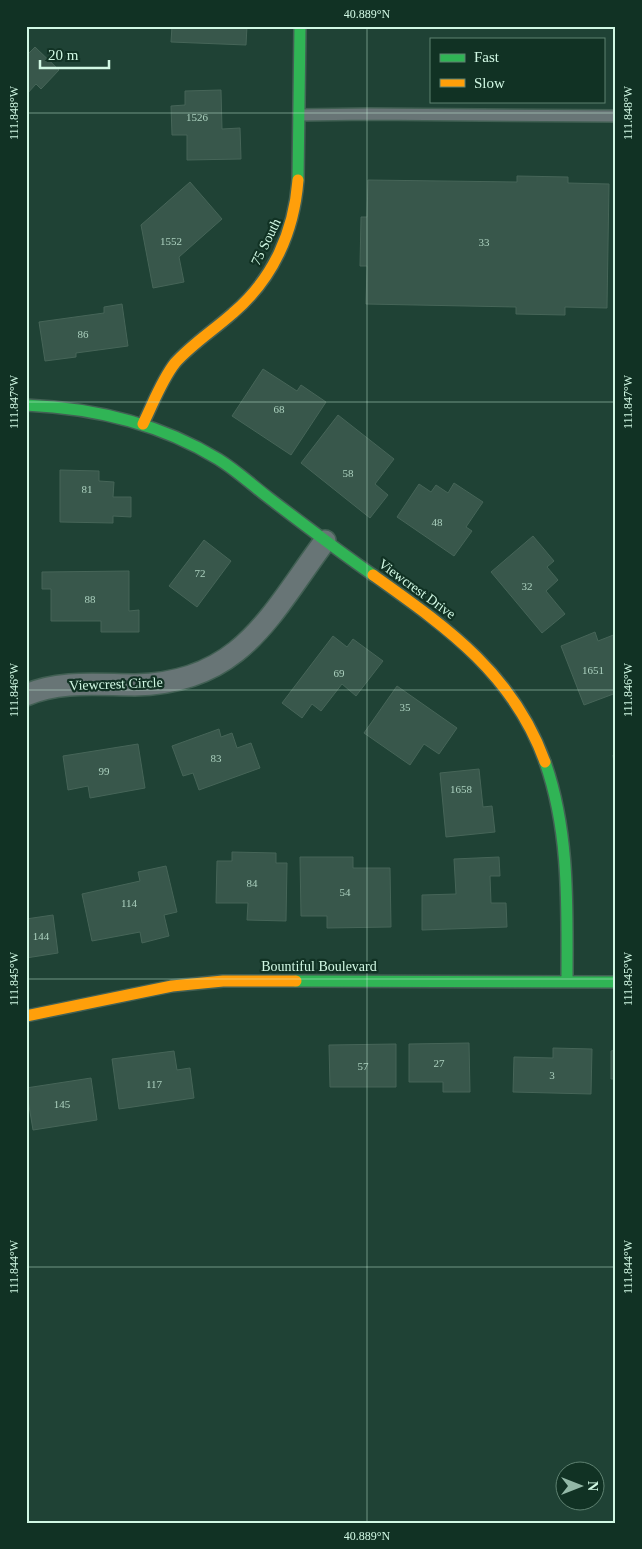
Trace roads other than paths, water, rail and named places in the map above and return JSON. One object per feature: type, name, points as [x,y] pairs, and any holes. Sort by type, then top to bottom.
[{"type":"street","name":"75 South","points":[[143,424],[178,359],[250,297],[272,268],[282,250],[295,215],[298,196],[300,26]]},
{"type":"street","name":"Viewcrest Drive","points":[[26,405],[109,414],[143,424],[178,439],[222,462],[325,541],[442,625],[492,672],[507,690],[525,718],[544,758],[554,786],[565,847],[567,879],[567,982]]},
{"type":"street","name":"Viewcrest Circle","points":[[26,695],[37,690],[58,686],[168,683],[189,678],[210,668],[231,656],[251,639],[269,618],[325,541]]},
{"type":"street","name":"Bountiful Boulevard","points":[[26,1016],[172,986],[223,981],[616,982]]},
{"type":"lane","points":[[299,115],[616,116]]}]
